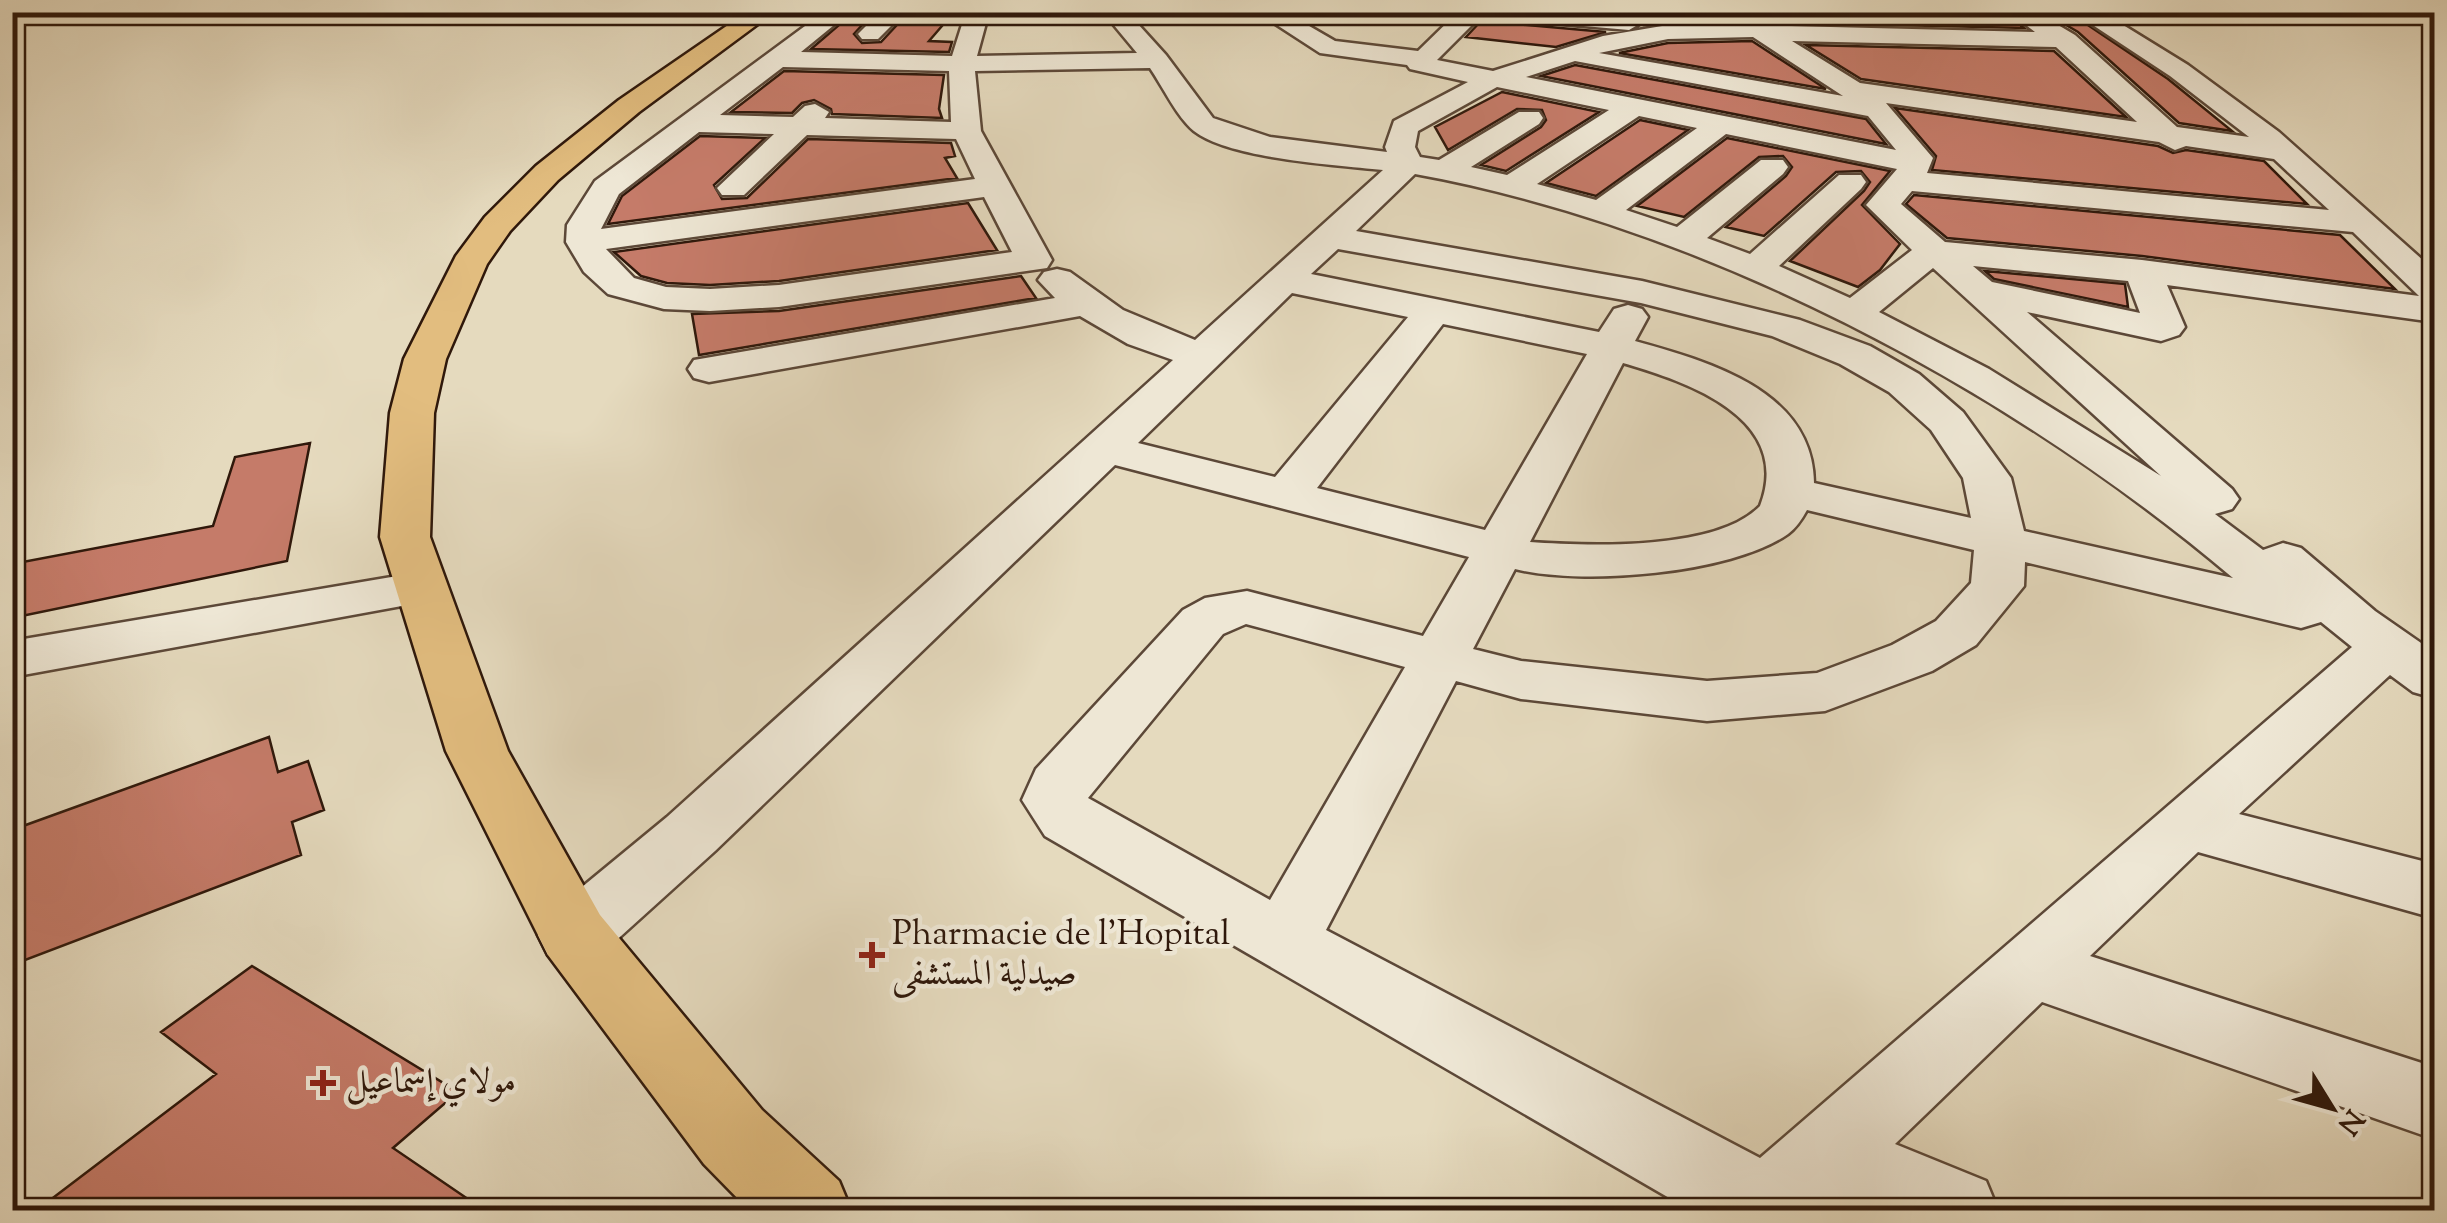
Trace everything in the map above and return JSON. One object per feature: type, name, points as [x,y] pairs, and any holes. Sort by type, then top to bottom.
[{"type":"main road","points":[[782,35],[629,106],[547,172],[497,224],[469,264],[425,359],[412,414],[405,537],[477,751],[574,936],[733,1137],[808,1210]]},
{"type":"street","points":[[838,12],[782,35],[689,123],[606,188],[584,225],[584,242],[598,264],[620,286],[685,300],[779,296],[1034,260]]},
{"type":"street","points":[[1114,12],[1157,60],[1204,124],[1214,131],[1261,143],[1426,168],[1512,186],[1684,239],[1756,268],[1854,313],[1992,386],[2224,542],[2382,640]]},
{"type":"street","points":[[1268,12],[1328,48],[1423,59]]},
{"type":"street","points":[[1488,12],[1694,24],[1760,32],[2138,41]]},
{"type":"street","points":[[1844,12],[1896,62]]},
{"type":"street","points":[[1902,12],[1940,37],[1960,65]]},
{"type":"street","points":[[1961,12],[2000,38],[2047,79],[2086,123],[2177,252]]},
{"type":"street","points":[[2020,12],[2063,40],[2118,86],[2170,135],[2322,296]]},
{"type":"street","points":[[2084,12],[2138,41],[2208,92],[2281,151],[2434,290]]},
{"type":"street","points":[[1760,32],[1793,15]]},
{"type":"street","points":[[1638,130],[1490,81],[1418,64],[1464,20],[1771,68]]},
{"type":"street","points":[[732,188],[800,126],[870,48],[899,24]]},
{"type":"street","points":[[1426,168],[1400,147],[1400,134],[1446,102],[1490,81],[1606,42],[1694,24]]},
{"type":"street","points":[[1760,32],[1848,86],[1902,136],[1918,158],[1903,188]]},
{"type":"street","points":[[782,35],[870,48],[971,38]]},
{"type":"street","points":[[782,35],[870,48]]},
{"type":"street","points":[[938,36],[1157,60]]},
{"type":"street","points":[[971,38],[979,159],[1034,260],[1085,304],[1125,330],[1203,356]]},
{"type":"street","points":[[1724,136],[1742,86],[1796,53]]},
{"type":"street","points":[[1566,55],[1878,110]]},
{"type":"street","points":[[1528,68],[1724,136],[1903,188],[1952,231],[1980,290],[2382,640]]},
{"type":"street","points":[[2047,79],[2208,92]]},
{"type":"street","points":[[1848,86],[2281,151]]},
{"type":"street","points":[[1446,102],[1596,132],[1902,136]]},
{"type":"street","points":[[2001,111],[2021,139]]},
{"type":"street","points":[[574,936],[691,834],[1331,237],[1426,168],[1529,118]]},
{"type":"street","points":[[689,123],[800,126],[979,159]]},
{"type":"street","points":[[1512,186],[1596,132]]},
{"type":"street","points":[[1601,212],[1688,135]]},
{"type":"street","points":[[1724,136],[1791,171],[1850,182],[2068,208],[2144,203],[2364,224]]},
{"type":"street","points":[[883,170],[979,159]]},
{"type":"street","points":[[584,242],[979,159]]},
{"type":"street","points":[[2041,167],[2068,208]]},
{"type":"street","points":[[1684,239],[1791,171]]},
{"type":"street","points":[[693,193],[789,181]]},
{"type":"street","points":[[1756,268],[1850,182]]},
{"type":"street","points":[[595,205],[634,200]]},
{"type":"street","points":[[1952,231],[2124,269],[2177,252],[2322,296],[2434,310]]},
{"type":"street","points":[[1854,313],[1952,231]]},
{"type":"street","points":[[1331,237],[1642,292],[1786,328],[1855,355],[1904,383],[1947,421],[1987,478],[2002,541],[1996,586],[1956,633],[1912,658],[1825,692],[1707,701],[1521,680],[1247,607],[1224,610],[1202,622],[1059,785],[1055,800],[1068,819],[1282,942],[1786,1192],[1955,1210]]},
{"type":"street","points":[[1980,290],[2165,327],[2124,269]]},
{"type":"street","points":[[1104,448],[1528,558],[1591,562],[1695,551],[1776,520],[1792,492],[1789,448],[1764,416],[1738,394],[1648,356],[1284,280]]},
{"type":"street","points":[[1282,942],[1642,292]]},
{"type":"street","points":[[709,369],[1085,304]]},
{"type":"street","points":[[1286,495],[1434,310]]},
{"type":"street","points":[[1792,492],[2002,541],[2382,640]]},
{"type":"street","points":[[12,659],[420,588]]},
{"type":"street","points":[[1786,1192],[2382,640]]},
{"type":"street","points":[[2186,824],[2434,892]]},
{"type":"street","points":[[2029,968],[2434,1103]]},
{"type":"building","points":[[854,12],[874,12],[854,34],[862,43],[881,42],[909,12],[954,12],[929,41],[952,42],[949,52],[811,49]]},
{"type":"building","points":[[1622,12],[1773,12],[1754,19],[1644,25],[1643,20]]},
{"type":"building","points":[[1823,12],[2005,12],[2024,28],[1806,23]]},
{"type":"building","points":[[2044,12],[2070,13],[2168,79],[2232,131],[2179,123],[2078,32]]},
{"type":"building","points":[[1481,21],[1606,32],[1556,47],[1466,37]]},
{"type":"building","points":[[1752,41],[1826,89],[1619,53],[1668,43]]},
{"type":"building","points":[[1806,45],[2054,51],[2126,117],[1861,79]]},
{"type":"building","points":[[1575,65],[1866,119],[1886,144],[1541,76]]},
{"type":"building","points":[[784,71],[944,75],[939,109],[942,118],[832,114],[831,109],[814,100],[802,103],[792,113],[731,112]]},
{"type":"building","points":[[1502,92],[1599,112],[1506,171],[1481,165],[1541,127],[1546,120],[1542,110],[1517,109],[1448,150],[1435,127]]},
{"type":"building","points":[[1895,108],[2158,146],[2173,153],[2186,150],[2264,161],[2307,204],[1932,170],[1936,156]]},
{"type":"building","points":[[1640,120],[1688,130],[1596,196],[1546,183]]},
{"type":"building","points":[[700,136],[765,138],[714,185],[722,199],[747,198],[808,139],[951,143],[955,156],[945,158],[957,178],[608,224],[622,196]]},
{"type":"building","points":[[1727,138],[1890,171],[1862,205],[1900,244],[1880,270],[1858,287],[1790,261],[1864,191],[1870,182],[1861,171],[1836,172],[1764,236],[1726,227],[1786,176],[1792,167],[1783,156],[1759,157],[1684,217],[1637,206]]},
{"type":"building","points":[[1914,195],[2340,235],[2395,289],[2142,256],[1947,238],[1906,204]]},
{"type":"building","points":[[968,203],[997,250],[779,281],[710,285],[667,283],[641,276],[614,252]]},
{"type":"building","points":[[1985,271],[2125,284],[2128,307],[1994,279]]},
{"type":"building","points":[[1021,276],[1036,298],[699,355],[692,314],[779,311]]},
{"type":"building","points":[[310,443],[287,561],[12,618],[12,564],[213,526],[235,457]]},
{"type":"building","points":[[269,737],[278,772],[308,761],[324,810],[292,822],[301,855],[12,965],[12,830]]},
{"type":"building","name":"مولاي إسماعيل","points":[[252,966],[458,1092],[393,1148],[484,1210],[37,1210],[216,1074],[161,1032]]},
{"type":"place","name":"Pharmacie de l'Hopital صيدلية المستشفى","points":[[872,955]]},
{"type":"place","name":"مولاي إسماعيل","points":[[323,1083]]}]
